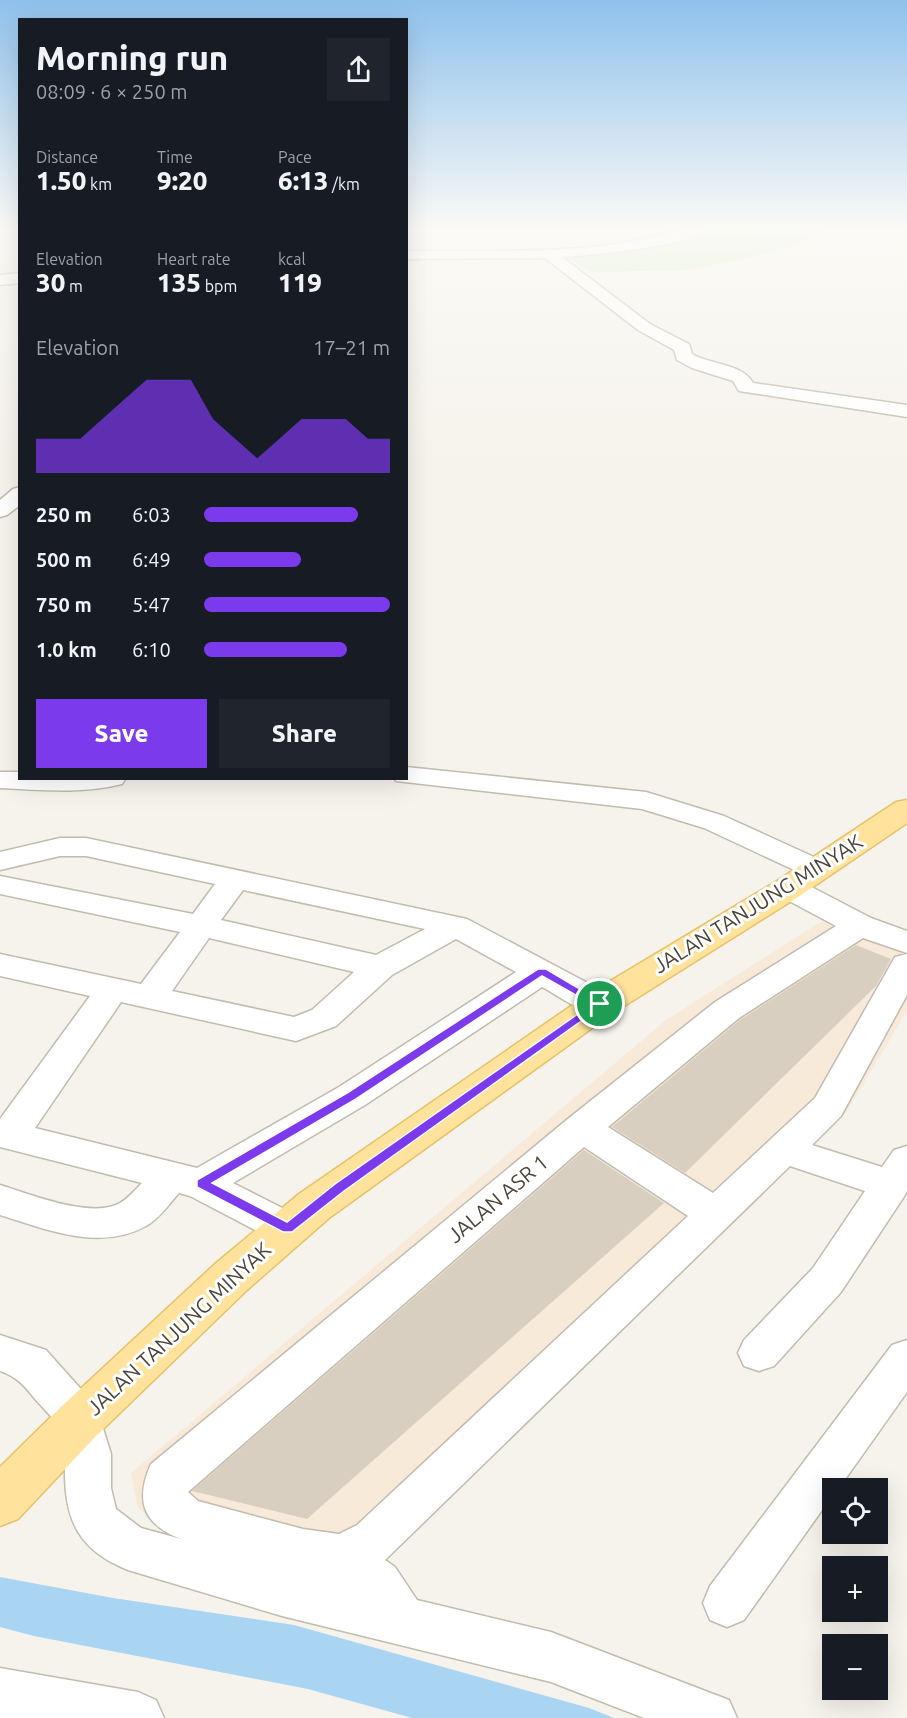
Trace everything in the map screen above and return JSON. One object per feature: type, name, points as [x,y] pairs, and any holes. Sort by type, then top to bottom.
[{"type":"main road","name":"JALAN TANJUNG MINYAK","points":[[0,1502],[80,1420],[231,1277],[339,1187],[600,1004],[802,879],[907,809]]},
{"type":"street","points":[[617,307],[644,327],[683,348],[683,356],[688,360],[711,370],[737,375],[745,382],[745,387],[907,411]]},
{"type":"street","points":[[0,511],[18,495]]},
{"type":"street","points":[[408,775],[646,801],[714,822],[802,879],[860,925],[907,943]]},
{"type":"street","points":[[0,780],[57,783],[90,780]]},
{"type":"street","points":[[0,861],[60,848],[86,847],[456,926],[600,1004]]},
{"type":"street","points":[[149,998],[234,880]]},
{"type":"street","points":[[0,885],[201,926],[380,968]]},
{"type":"street","name":"JALAN ASR 1","points":[[342,1557],[303,1552],[185,1519],[164,1500],[167,1479],[582,1128],[727,1010],[860,925]]},
{"type":"street","points":[[0,965],[296,1029],[324,1018],[380,968],[456,926]]},
{"type":"street","points":[[402,1621],[378,1584],[342,1557],[374,1541],[828,1107],[907,965]]},
{"type":"street","points":[[0,1200],[85,1222],[113,1223],[132,1215],[187,1180],[352,1096],[542,971]]},
{"type":"street","points":[[111,990],[5,1134],[187,1180],[288,1229]]},
{"type":"street","points":[[582,1128],[716,1214]]},
{"type":"street","points":[[759,1353],[827,1280],[899,1173],[783,1150]]},
{"type":"street","points":[[0,1353],[31,1363],[80,1420],[88,1454],[88,1488],[95,1521],[128,1547],[282,1592],[552,1657],[711,1718]]},
{"type":"street","points":[[727,1603],[907,1358]]},
{"type":"street","points":[[0,1694],[138,1718]]},
{"type":"shaded area","points":[[822,921],[907,951],[907,1011],[846,1113],[349,1583],[162,1531],[138,1508],[131,1473],[666,1020]]},
{"type":"water","points":[[0,1577],[113,1598],[294,1625],[589,1708],[614,1718],[412,1718],[308,1689],[34,1636],[0,1627]]},
{"type":"building","points":[[856,945],[891,959],[876,986],[685,1173],[612,1127],[740,1020]]},
{"type":"building","points":[[584,1150],[664,1203],[307,1519],[192,1491]]},
{"type":"route","points":[[542,971],[600,1004],[339,1187],[288,1229],[201,1184],[352,1096],[542,971]]}]
